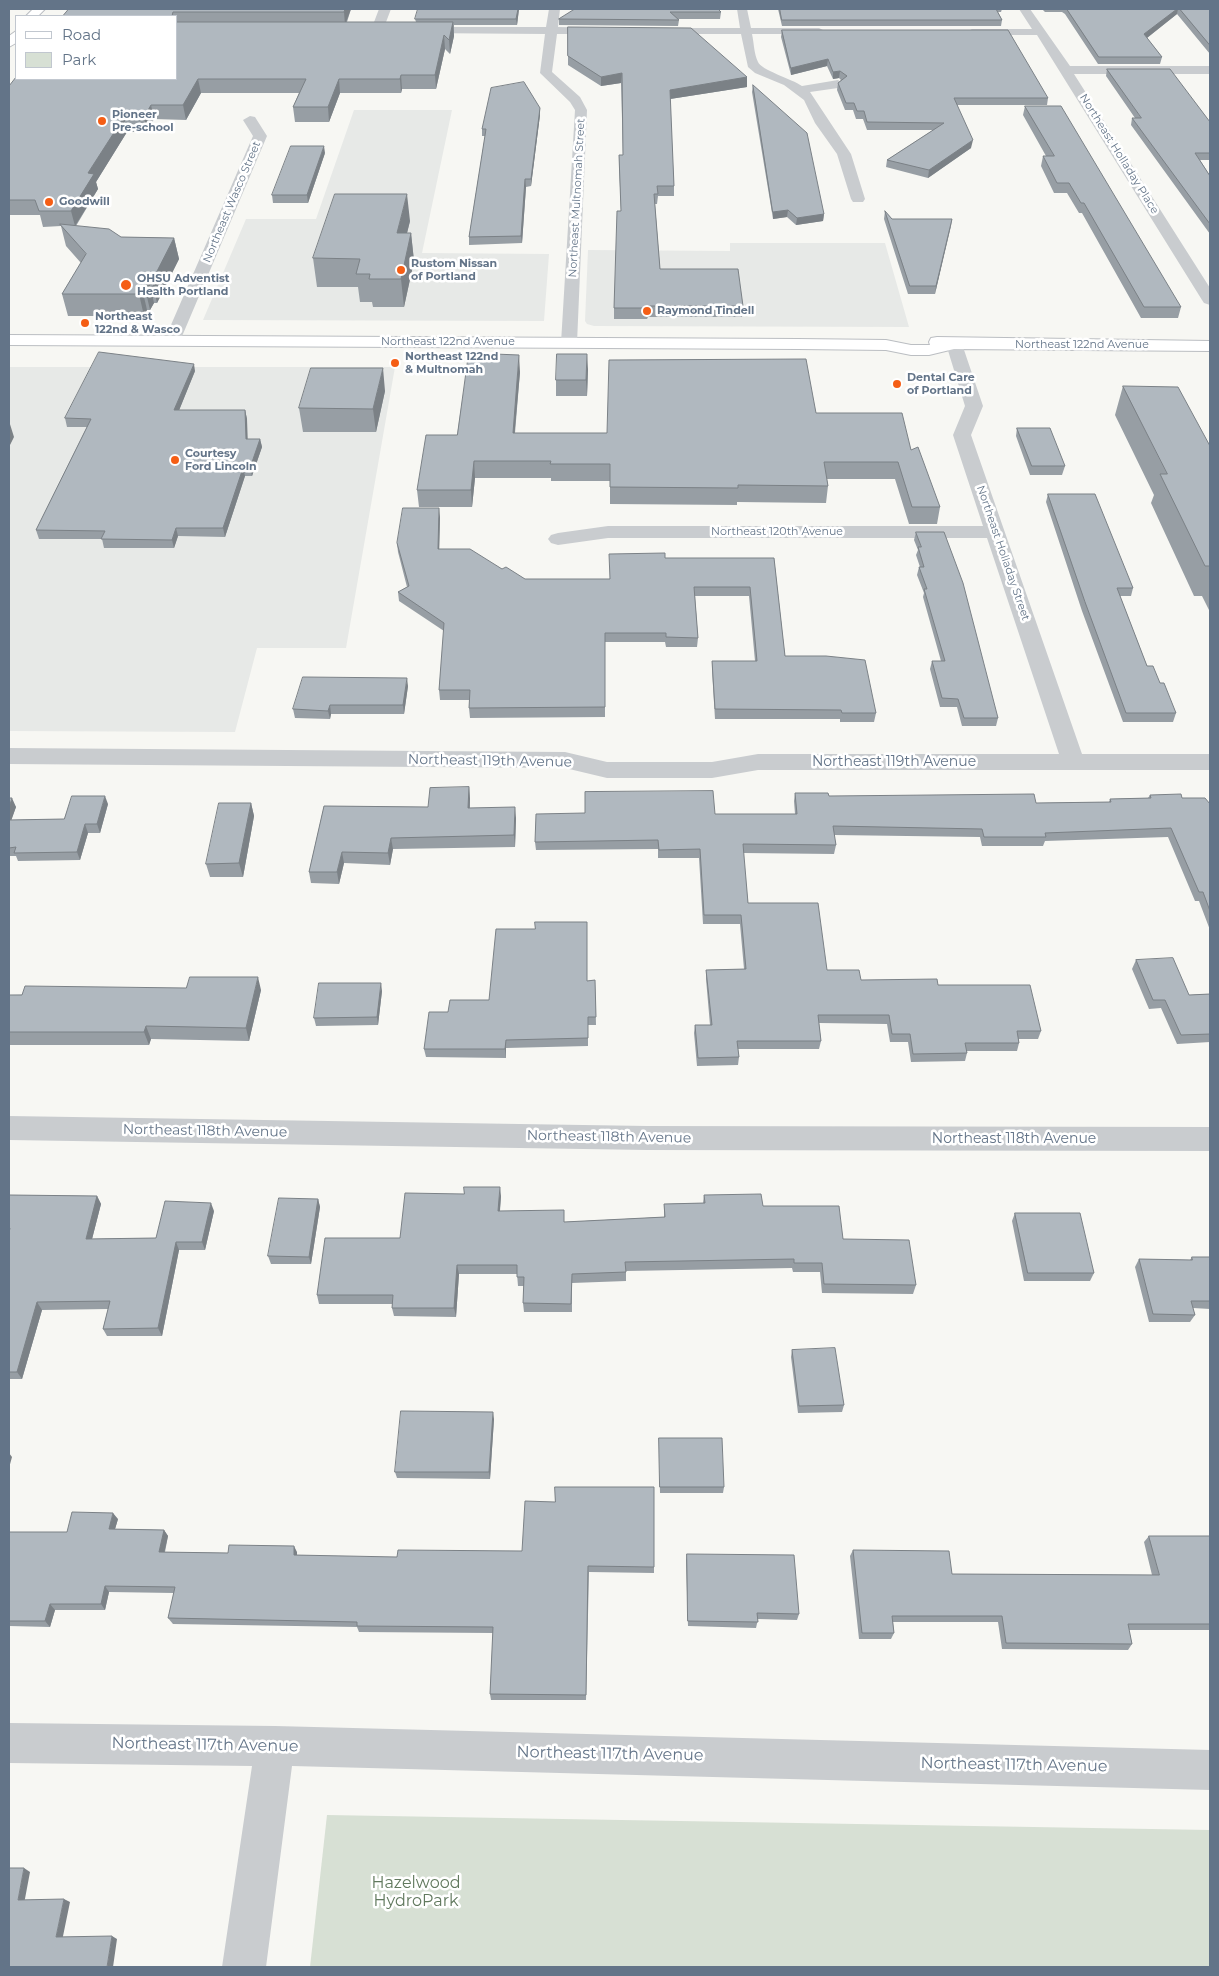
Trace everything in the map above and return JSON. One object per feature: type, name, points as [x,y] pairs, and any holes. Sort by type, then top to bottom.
[{"type":"main road","name":"Northeast 122nd Avenue","points":[[9,340],[886,345],[911,350],[929,350],[954,344],[1210,346]]},
{"type":"street","points":[[377,30],[385,9]]},
{"type":"street","name":"Northeast Multnomah Street","points":[[554,9],[546,73],[575,100],[581,110],[569,343]]},
{"type":"street","points":[[742,9],[752,64],[759,70],[802,90],[809,98],[822,123],[844,154],[858,200]]},
{"type":"street","name":"Northeast Holladay Place","points":[[1025,9],[1066,70],[1210,300]]},
{"type":"street","points":[[406,30],[619,31]]},
{"type":"street","points":[[648,31],[834,32]]},
{"type":"street","points":[[962,32],[1041,32]]},
{"type":"street","points":[[1066,70],[1210,70]]},
{"type":"street","points":[[802,90],[838,84]]},
{"type":"street","name":"Northeast Wasco Street","points":[[172,341],[260,136],[250,120]]},
{"type":"street","name":"Northeast Holladay Street","points":[[954,344],[974,406],[962,435],[1073,762]]},
{"type":"street","name":"Northeast 120th Avenue","points":[[558,539],[608,532],[996,532]]},
{"type":"street","name":"Northeast 119th Avenue","points":[[9,756],[565,760],[607,770],[712,770],[758,762],[1210,762]]},
{"type":"street","name":"Northeast 118th Avenue","points":[[9,1128],[647,1138],[1210,1139]]},
{"type":"street","name":"Northeast 117th Avenue","points":[[9,1743],[275,1746],[1210,1770]]},
{"type":"street","points":[[244,1967],[275,1746]]},
{"type":"shaded area","points":[[354,110],[452,110],[422,253],[549,254],[544,321],[203,320],[246,219],[316,219]]},
{"type":"shaded area","points":[[730,243],[885,243],[909,327],[594,326],[587,324],[585,321],[588,250],[730,251]]},
{"type":"shaded area","points":[[9,367],[395,367],[346,648],[257,648],[235,732],[9,731]]},
{"type":"green space","name":"Hazelwood HydroPark","points":[[327,1815],[1210,1830],[1210,1967],[310,1967]]},
{"type":"building","points":[[69,9],[345,9],[344,12],[173,12],[172,15],[64,15]]},
{"type":"building","points":[[418,9],[518,9],[516,19],[415,19]]},
{"type":"building","points":[[575,9],[718,9],[721,12],[670,12],[679,20],[559,19]]},
{"type":"building","points":[[780,9],[996,9],[1002,20],[782,20]]},
{"type":"building","points":[[1067,9],[1177,9],[1144,34],[1162,57],[1099,57]]},
{"type":"building","points":[[1180,9],[1210,9],[1210,45]]},
{"type":"building","points":[[178,22],[453,22],[449,40],[444,35],[435,75],[401,75],[400,79],[339,79],[328,107],[293,107],[306,79],[198,79],[183,105],[151,105],[144,117],[124,117],[88,173],[94,174],[71,211],[39,211],[35,200],[9,200],[9,86],[15,78],[15,80],[178,80]]},
{"type":"building","points":[[568,27],[691,28],[747,77],[670,90],[674,186],[657,186],[658,194],[654,194],[660,269],[738,269],[743,306],[614,308],[617,211],[621,211],[619,155],[623,155],[622,73],[601,77],[568,56]]},
{"type":"building","points":[[782,30],[1008,30],[1048,98],[954,98],[973,140],[929,170],[887,160],[944,123],[867,122],[864,111],[857,111],[854,103],[846,103],[838,83],[847,76],[840,71],[833,72],[828,59],[791,68]]},
{"type":"building","points":[[1107,69],[1170,69],[1210,122],[1210,153],[1195,153],[1210,176],[1210,224],[1132,118],[1141,118]]},
{"type":"building","points":[[524,82],[540,108],[531,179],[525,179],[521,236],[469,237],[486,129],[482,129],[491,88]]},
{"type":"building","points":[[753,85],[807,133],[824,214],[797,218],[788,210],[773,212]]},
{"type":"building","points":[[1025,106],[1061,106],[1181,307],[1144,307],[1084,203],[1081,203],[1069,183],[1057,183],[1043,156],[1054,156]]},
{"type":"building","points":[[291,146],[324,146],[307,195],[272,195]]},
{"type":"building","points":[[335,194],[407,194],[397,233],[411,233],[401,279],[369,279],[370,274],[356,274],[360,259],[313,258]]},
{"type":"building","points":[[885,211],[892,219],[952,219],[936,286],[910,286]]},
{"type":"building","points":[[60,224],[109,229],[121,237],[174,238],[152,281],[149,281],[145,288],[142,288],[139,294],[62,294],[86,254]]},
{"type":"building","name":"Courtesy Ford Lincoln","points":[[99,352],[194,364],[174,410],[245,410],[246,439],[260,439],[250,468],[243,468],[223,528],[176,528],[172,540],[101,539],[105,531],[36,530],[91,419],[65,418]]},
{"type":"building","points":[[469,353],[519,355],[513,433],[607,433],[609,360],[806,359],[816,413],[902,413],[911,450],[918,447],[940,507],[912,507],[898,462],[824,462],[828,486],[738,485],[738,488],[610,487],[610,464],[550,464],[551,461],[474,461],[471,490],[417,490],[426,435],[457,435]]},
{"type":"building","points":[[557,354],[587,354],[586,380],[556,380]]},
{"type":"building","points":[[311,368],[383,368],[373,409],[299,408]]},
{"type":"building","points":[[1123,386],[1178,387],[1210,446],[1210,566],[1205,566],[1160,474],[1167,474]]},
{"type":"building","points":[[1017,428],[1050,428],[1065,466],[1032,466]]},
{"type":"building","points":[[1048,494],[1095,494],[1133,588],[1117,588],[1147,666],[1153,666],[1160,683],[1164,683],[1176,713],[1126,713]]},
{"type":"building","points":[[403,508],[439,508],[438,549],[470,549],[502,569],[506,567],[525,579],[610,579],[609,554],[665,553],[665,558],[774,558],[785,656],[826,656],[865,660],[876,713],[842,713],[841,710],[715,709],[712,661],[757,661],[750,587],[694,587],[698,638],[666,637],[666,633],[605,633],[605,707],[469,708],[470,690],[439,690],[444,623],[398,592],[409,586],[397,543]]},
{"type":"building","points":[[916,532],[944,532],[963,583],[998,718],[964,718],[958,699],[942,698],[932,661],[945,661],[924,589],[927,589],[919,567],[924,567],[918,547],[921,547]]},
{"type":"building","points":[[303,677],[407,678],[403,705],[330,705],[328,711],[293,709]]},
{"type":"building","points":[[469,787],[468,808],[515,807],[514,835],[391,838],[388,853],[342,852],[337,872],[309,872],[324,806],[428,807],[430,788]]},
{"type":"building","points":[[713,791],[715,814],[797,814],[795,793],[828,793],[829,796],[1034,794],[1036,803],[1111,802],[1110,799],[1151,798],[1150,795],[1181,794],[1182,798],[1205,798],[1210,804],[1210,911],[1203,892],[1199,892],[1171,828],[1045,833],[1046,837],[984,837],[982,829],[833,826],[836,845],[743,844],[748,903],[818,903],[827,970],[859,970],[861,980],[937,979],[938,985],[1030,985],[1041,1031],[1017,1031],[1019,1043],[965,1043],[967,1053],[913,1054],[910,1034],[892,1034],[889,1015],[818,1015],[821,1041],[737,1041],[739,1057],[698,1058],[695,1025],[712,1025],[706,970],[746,969],[741,915],[704,915],[700,849],[659,850],[658,840],[535,842],[536,814],[585,813],[585,792]]},
{"type":"building","points":[[72,796],[105,796],[97,824],[85,824],[77,852],[14,853],[16,847],[9,848],[9,820],[64,819]]},
{"type":"building","points":[[219,803],[251,803],[239,863],[206,864]]},
{"type":"building","points":[[535,922],[587,922],[587,981],[595,980],[596,1017],[588,1017],[588,1038],[506,1040],[505,1049],[424,1049],[429,1012],[448,1012],[450,1000],[489,1000],[496,929],[535,929]]},
{"type":"building","points":[[1173,958],[1189,995],[1210,994],[1210,1034],[1181,1035],[1165,1000],[1153,1000],[1136,960]]},
{"type":"building","points":[[190,977],[258,977],[246,1028],[146,1026],[144,1032],[9,1032],[9,995],[22,995],[25,986],[186,988]]},
{"type":"building","points":[[319,983],[381,983],[377,1017],[314,1018]]},
{"type":"building","points":[[464,1187],[500,1187],[498,1211],[564,1210],[564,1222],[665,1217],[664,1204],[705,1203],[704,1195],[761,1194],[763,1206],[839,1206],[843,1239],[909,1240],[916,1285],[824,1284],[822,1263],[794,1263],[794,1259],[625,1262],[626,1272],[572,1274],[571,1304],[523,1303],[524,1277],[517,1277],[517,1265],[457,1265],[454,1308],[392,1308],[393,1295],[317,1295],[325,1238],[400,1238],[405,1193],[464,1194]]},
{"type":"building","points":[[9,1195],[97,1196],[86,1239],[156,1238],[165,1201],[211,1203],[202,1242],[176,1242],[158,1328],[103,1329],[110,1301],[37,1302],[17,1372],[9,1372]]},
{"type":"building","points":[[279,1198],[318,1199],[309,1257],[268,1256]]},
{"type":"building","points":[[1015,1213],[1080,1213],[1094,1273],[1028,1273]]},
{"type":"building","points":[[1192,1257],[1210,1257],[1210,1301],[1191,1301],[1195,1315],[1153,1314],[1139,1259],[1192,1260]]},
{"type":"building","points":[[835,1348],[844,1405],[799,1406],[792,1350]]},
{"type":"building","points":[[401,1411],[493,1412],[489,1472],[395,1472]]},
{"type":"building","points":[[659,1438],[722,1438],[724,1487],[660,1487]]},
{"type":"building","points":[[555,1487],[654,1487],[654,1567],[588,1566],[586,1695],[490,1694],[493,1627],[357,1626],[357,1622],[168,1618],[175,1587],[105,1586],[101,1604],[50,1604],[45,1621],[9,1621],[9,1532],[67,1532],[72,1512],[113,1513],[109,1529],[164,1530],[159,1552],[228,1553],[229,1545],[294,1546],[294,1555],[397,1557],[398,1550],[522,1551],[525,1501],[555,1502]]},
{"type":"building","points":[[1149,1536],[1210,1536],[1210,1624],[1128,1624],[1132,1644],[1006,1643],[1002,1616],[892,1616],[894,1633],[862,1633],[853,1550],[949,1551],[952,1574],[1159,1575]]},
{"type":"building","points":[[687,1554],[794,1555],[799,1614],[757,1613],[758,1622],[688,1621]]},
{"type":"building","points":[[9,1868],[24,1868],[18,1900],[64,1899],[56,1937],[112,1936],[107,1967],[9,1967]]},
{"type":"place","name":"Pioneer Pre-school","points":[[102,121]]},
{"type":"place","name":"Goodwill","points":[[49,202]]},
{"type":"place","name":"Rustom Nissan of Portland","points":[[401,270]]},
{"type":"place","name":"OHSU Adventist Health Portland","points":[[126,285]]},
{"type":"place","name":"Raymond Tindell","points":[[647,311]]},
{"type":"place","name":"Northeast 122nd & Wasco","points":[[85,323]]},
{"type":"place","name":"Northeast 122nd & Multnomah","points":[[395,363]]},
{"type":"place","name":"Dental Care of Portland","points":[[897,384]]},
{"type":"place","name":"Courtesy Ford Lincoln","points":[[175,460]]}]
